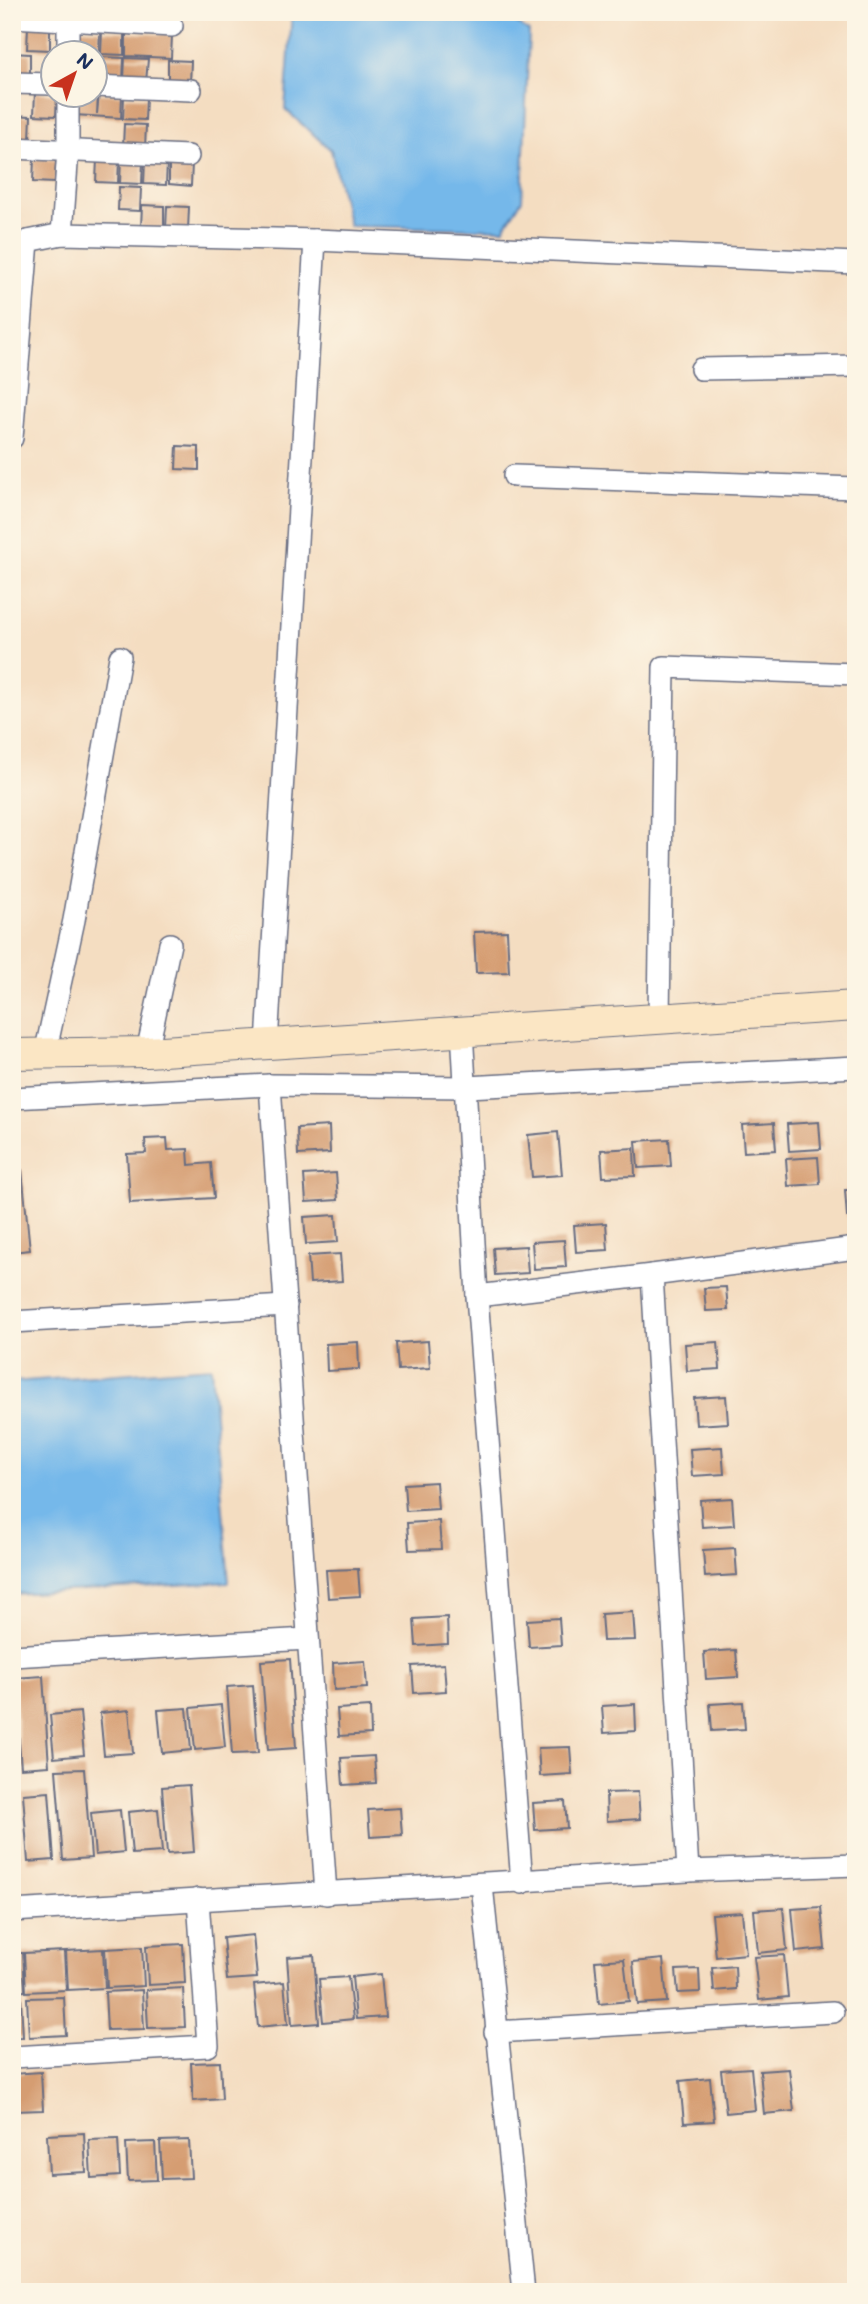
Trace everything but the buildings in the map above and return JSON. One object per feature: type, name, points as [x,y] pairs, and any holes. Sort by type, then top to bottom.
[{"type":"street","points":[[68,16],[68,38]]},
{"type":"street","points":[[12,17],[68,16],[172,26]]},
{"type":"street","points":[[12,83],[38,84]]},
{"type":"street","points":[[108,87],[191,90]]},
{"type":"street","points":[[62,234],[68,108]]},
{"type":"street","points":[[12,148],[188,156]]},
{"type":"street","points":[[12,258],[28,241],[62,234],[315,240],[856,263]]},
{"type":"street","points":[[267,1044],[315,240]]},
{"type":"street","points":[[12,438],[28,241]]},
{"type":"street","points":[[701,369],[856,366]]},
{"type":"street","points":[[514,476],[856,488]]},
{"type":"street","points":[[45,1054],[74,920],[120,657]]},
{"type":"street","points":[[659,1018],[664,667],[856,674]]},
{"type":"street","points":[[147,1052],[170,944]]},
{"type":"street","points":[[12,1054],[147,1052],[856,1006]]},
{"type":"street","points":[[462,1030],[477,1296],[522,1883]]},
{"type":"street","points":[[12,1098],[270,1085],[467,1087],[856,1068]]},
{"type":"street","points":[[270,1085],[326,1894]]},
{"type":"street","points":[[477,1296],[856,1248]]},
{"type":"street","points":[[653,1275],[688,1871]]},
{"type":"street","points":[[12,1322],[286,1306]]},
{"type":"street","points":[[12,1656],[308,1639]]},
{"type":"street","points":[[12,1911],[522,1883],[688,1871],[856,1865]]},
{"type":"street","points":[[482,1885],[495,2032],[524,2292]]},
{"type":"street","points":[[12,2057],[208,2046],[198,1899]]},
{"type":"street","points":[[495,2032],[833,2012]]},
{"type":"water","points":[[292,12],[501,12],[529,32],[522,200],[503,229],[349,226],[331,150],[285,109]]},
{"type":"water","points":[[211,1367],[229,1582],[12,1594],[12,1382]]}]
